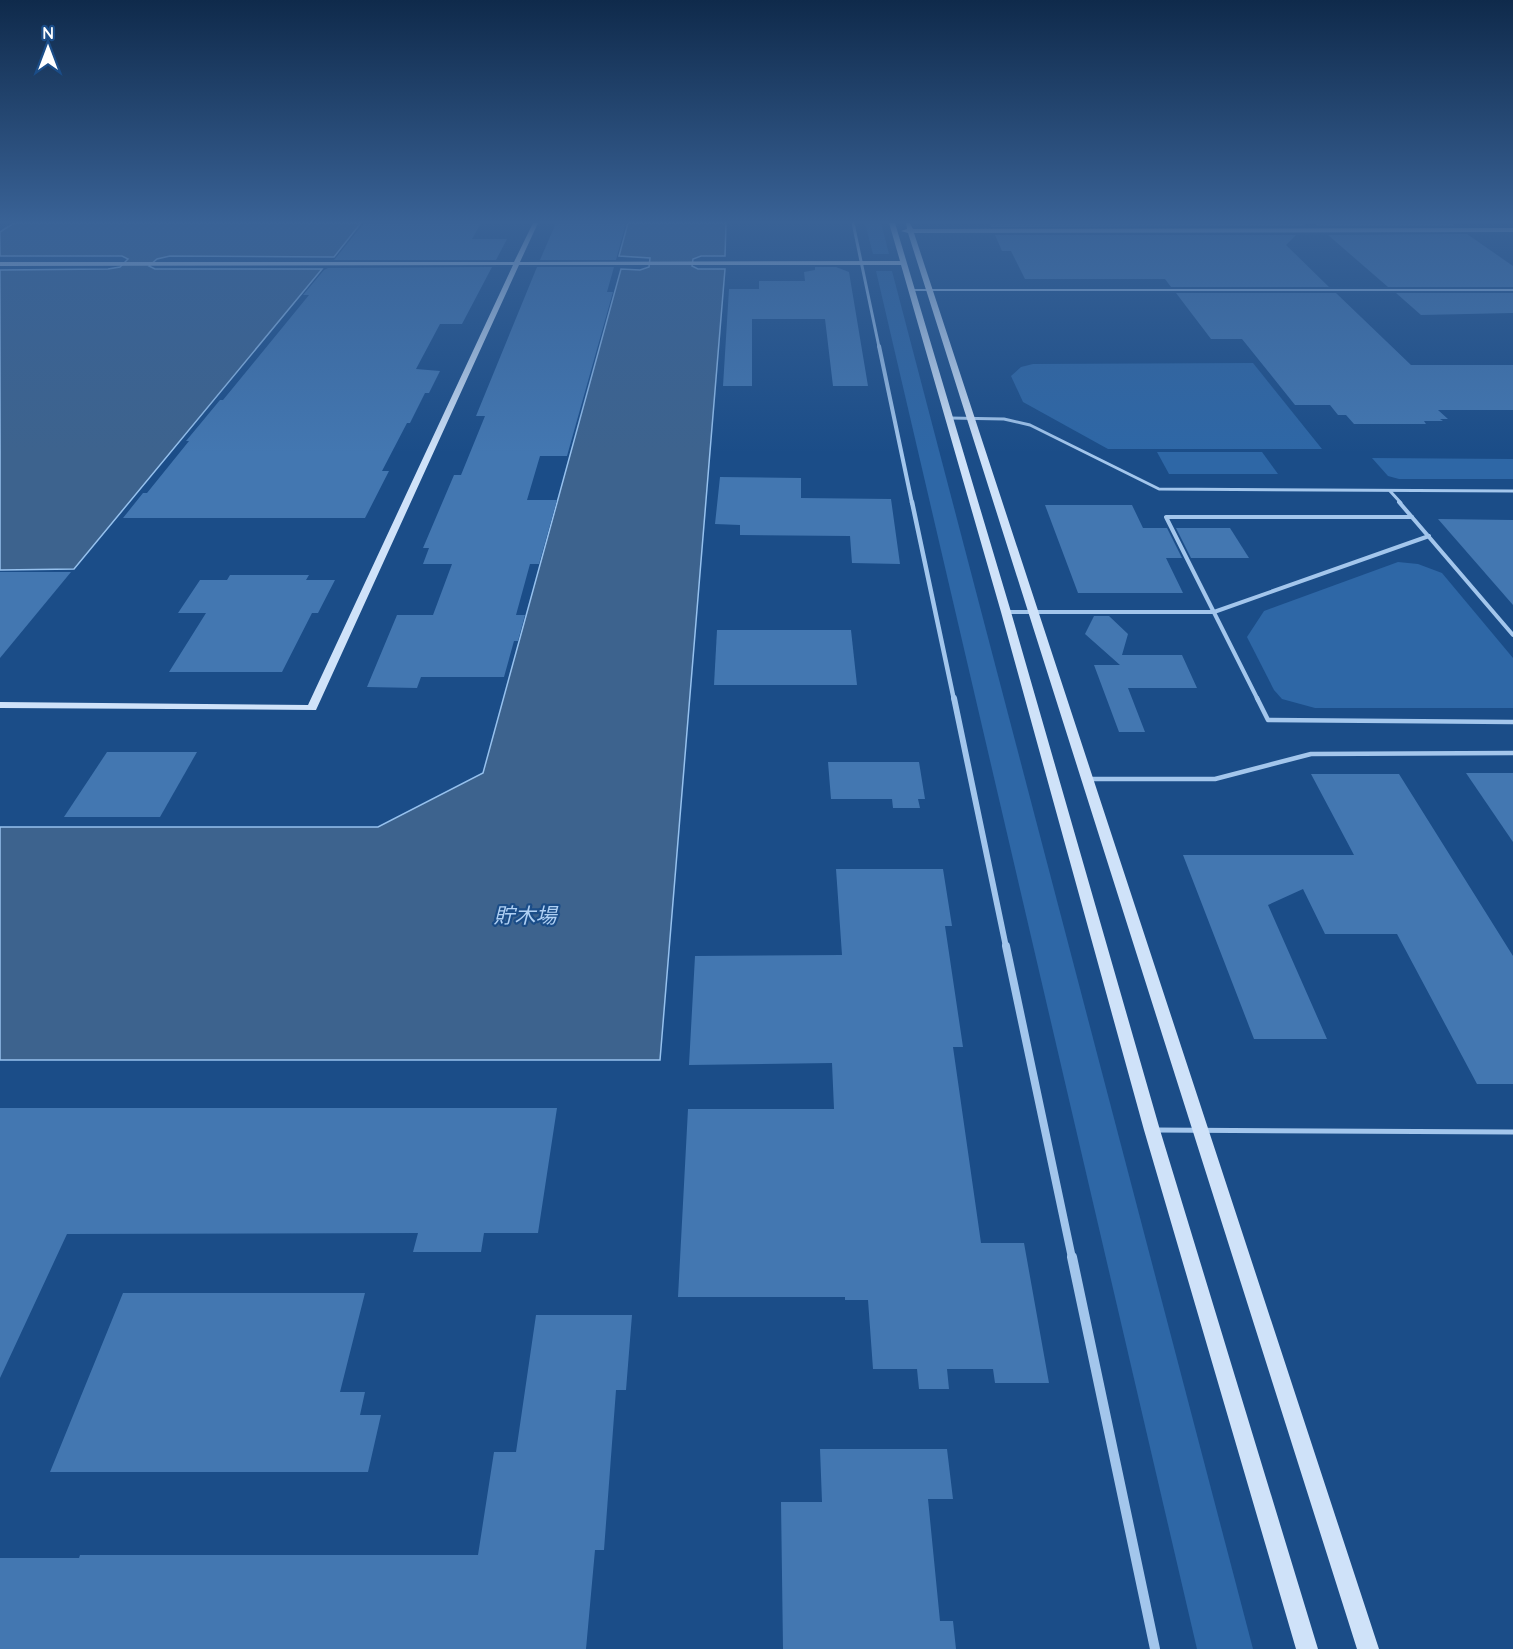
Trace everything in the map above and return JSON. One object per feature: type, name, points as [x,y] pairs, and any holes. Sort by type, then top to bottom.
[{"type":"street","points":[[0,705],[312,708],[499,300]]},
{"type":"street","points":[[870,300],[1155,1649]]},
{"type":"street","points":[[914,300],[1006,612],[1152,1130],[1306,1649]]},
{"type":"street","points":[[932,300],[973,418],[1368,1649]]},
{"type":"lane","points":[[950,418],[1004,419],[1030,425],[1159,489],[1513,491]]},
{"type":"lane","points":[[1390,491],[1513,635]]},
{"type":"lane","points":[[1412,517],[1166,517],[1268,720],[1513,722]]},
{"type":"lane","points":[[1006,612],[1214,612],[1429,536]]},
{"type":"lane","points":[[1087,779],[1215,779],[1311,753],[1513,753]]},
{"type":"lane","points":[[1152,1130],[1513,1132]]},
{"type":"shaded area","points":[[883,300],[900,300],[1253,1649],[1197,1649]]},
{"type":"shaded area","points":[[1253,363],[1322,449],[1108,449],[1023,402],[1011,376],[1021,367],[1033,364]]},
{"type":"shaded area","points":[[1157,452],[1262,452],[1278,474],[1169,474]]},
{"type":"shaded area","points":[[1372,458],[1513,459],[1513,479],[1399,479],[1388,476]]},
{"type":"shaded area","points":[[1398,562],[1418,564],[1442,573],[1513,658],[1513,708],[1315,708],[1282,699],[1274,690],[1247,637],[1264,611]]},
{"type":"water","points":[[0,300],[296,300],[74,569],[0,570]]},
{"type":"water","name":"貯木場","points":[[613,300],[722,300],[660,1060],[0,1060],[0,827],[378,827],[483,773]]},
{"type":"building","points":[[305,300],[475,300],[462,324],[440,324],[416,369],[440,371],[429,393],[425,393],[410,423],[407,423],[382,471],[389,471],[365,518],[123,518],[143,493],[147,493],[220,400],[223,400]]},
{"type":"building","points":[[524,300],[611,300],[567,456],[540,456],[527,500],[557,500],[539,564],[530,564],[516,615],[525,615],[518,641],[514,641],[504,677],[421,677],[417,688],[367,687],[397,615],[433,615],[452,564],[423,564],[429,548],[423,548],[454,475],[461,475],[485,416],[476,416]]},
{"type":"building","points":[[728,300],[854,300],[868,386],[833,386],[825,319],[752,319],[752,386],[723,386]]},
{"type":"building","points":[[1181,300],[1343,300],[1411,365],[1513,365],[1513,410],[1438,410],[1448,419],[1424,421],[1426,424],[1354,424],[1346,415],[1338,415],[1330,405],[1295,405],[1242,339],[1211,339]]},
{"type":"building","points":[[1404,300],[1513,300],[1513,313],[1421,315]]},
{"type":"building","points":[[720,477],[801,478],[801,498],[891,499],[900,564],[852,563],[850,536],[740,535],[740,525],[715,524]]},
{"type":"building","points":[[1045,505],[1132,505],[1143,528],[1167,528],[1182,558],[1166,558],[1183,593],[1078,593]]},
{"type":"building","points":[[1438,519],[1513,520],[1513,605]]},
{"type":"building","points":[[1176,528],[1230,528],[1249,558],[1191,558]]},
{"type":"building","points":[[0,572],[71,572],[0,658]]},
{"type":"building","points":[[230,575],[309,575],[306,580],[335,580],[318,613],[312,613],[282,672],[169,672],[206,613],[178,613],[200,580],[227,580]]},
{"type":"building","points":[[1094,616],[1109,616],[1128,634],[1122,655],[1182,655],[1197,688],[1128,688],[1145,732],[1119,732],[1094,665],[1120,665],[1085,634]]},
{"type":"building","points":[[717,630],[851,630],[857,685],[714,685]]},
{"type":"building","points":[[107,752],[197,752],[160,817],[64,817]]},
{"type":"building","points":[[828,762],[919,762],[925,799],[918,799],[920,808],[893,808],[892,799],[831,799]]},
{"type":"building","points":[[1466,773],[1513,773],[1513,842]]},
{"type":"building","points":[[1311,774],[1399,774],[1513,956],[1513,1084],[1477,1084],[1397,934],[1325,934],[1303,889],[1268,905],[1327,1039],[1254,1039],[1183,855],[1354,855]]},
{"type":"building","points":[[836,869],[943,869],[952,926],[945,926],[963,1047],[953,1047],[981,1243],[1024,1243],[1049,1383],[995,1383],[993,1369],[947,1369],[949,1389],[919,1389],[917,1369],[873,1369],[868,1300],[845,1300],[845,1297],[678,1297],[688,1109],[834,1109],[832,1063],[689,1065],[695,956],[842,955]]},
{"type":"building","points":[[0,1108],[557,1108],[538,1233],[484,1233],[481,1252],[413,1252],[418,1233],[67,1234],[0,1378]]},
{"type":"building","points":[[123,1293],[365,1293],[340,1392],[365,1392],[360,1415],[381,1415],[368,1472],[50,1472]]},
{"type":"building","points":[[536,1315],[632,1315],[626,1390],[616,1390],[604,1550],[595,1550],[586,1649],[0,1649],[0,1558],[79,1558],[80,1555],[478,1555],[494,1452],[516,1452]]},
{"type":"building","points":[[820,1449],[947,1449],[953,1499],[928,1499],[940,1621],[953,1621],[956,1649],[783,1649],[781,1502],[822,1502]]}]
